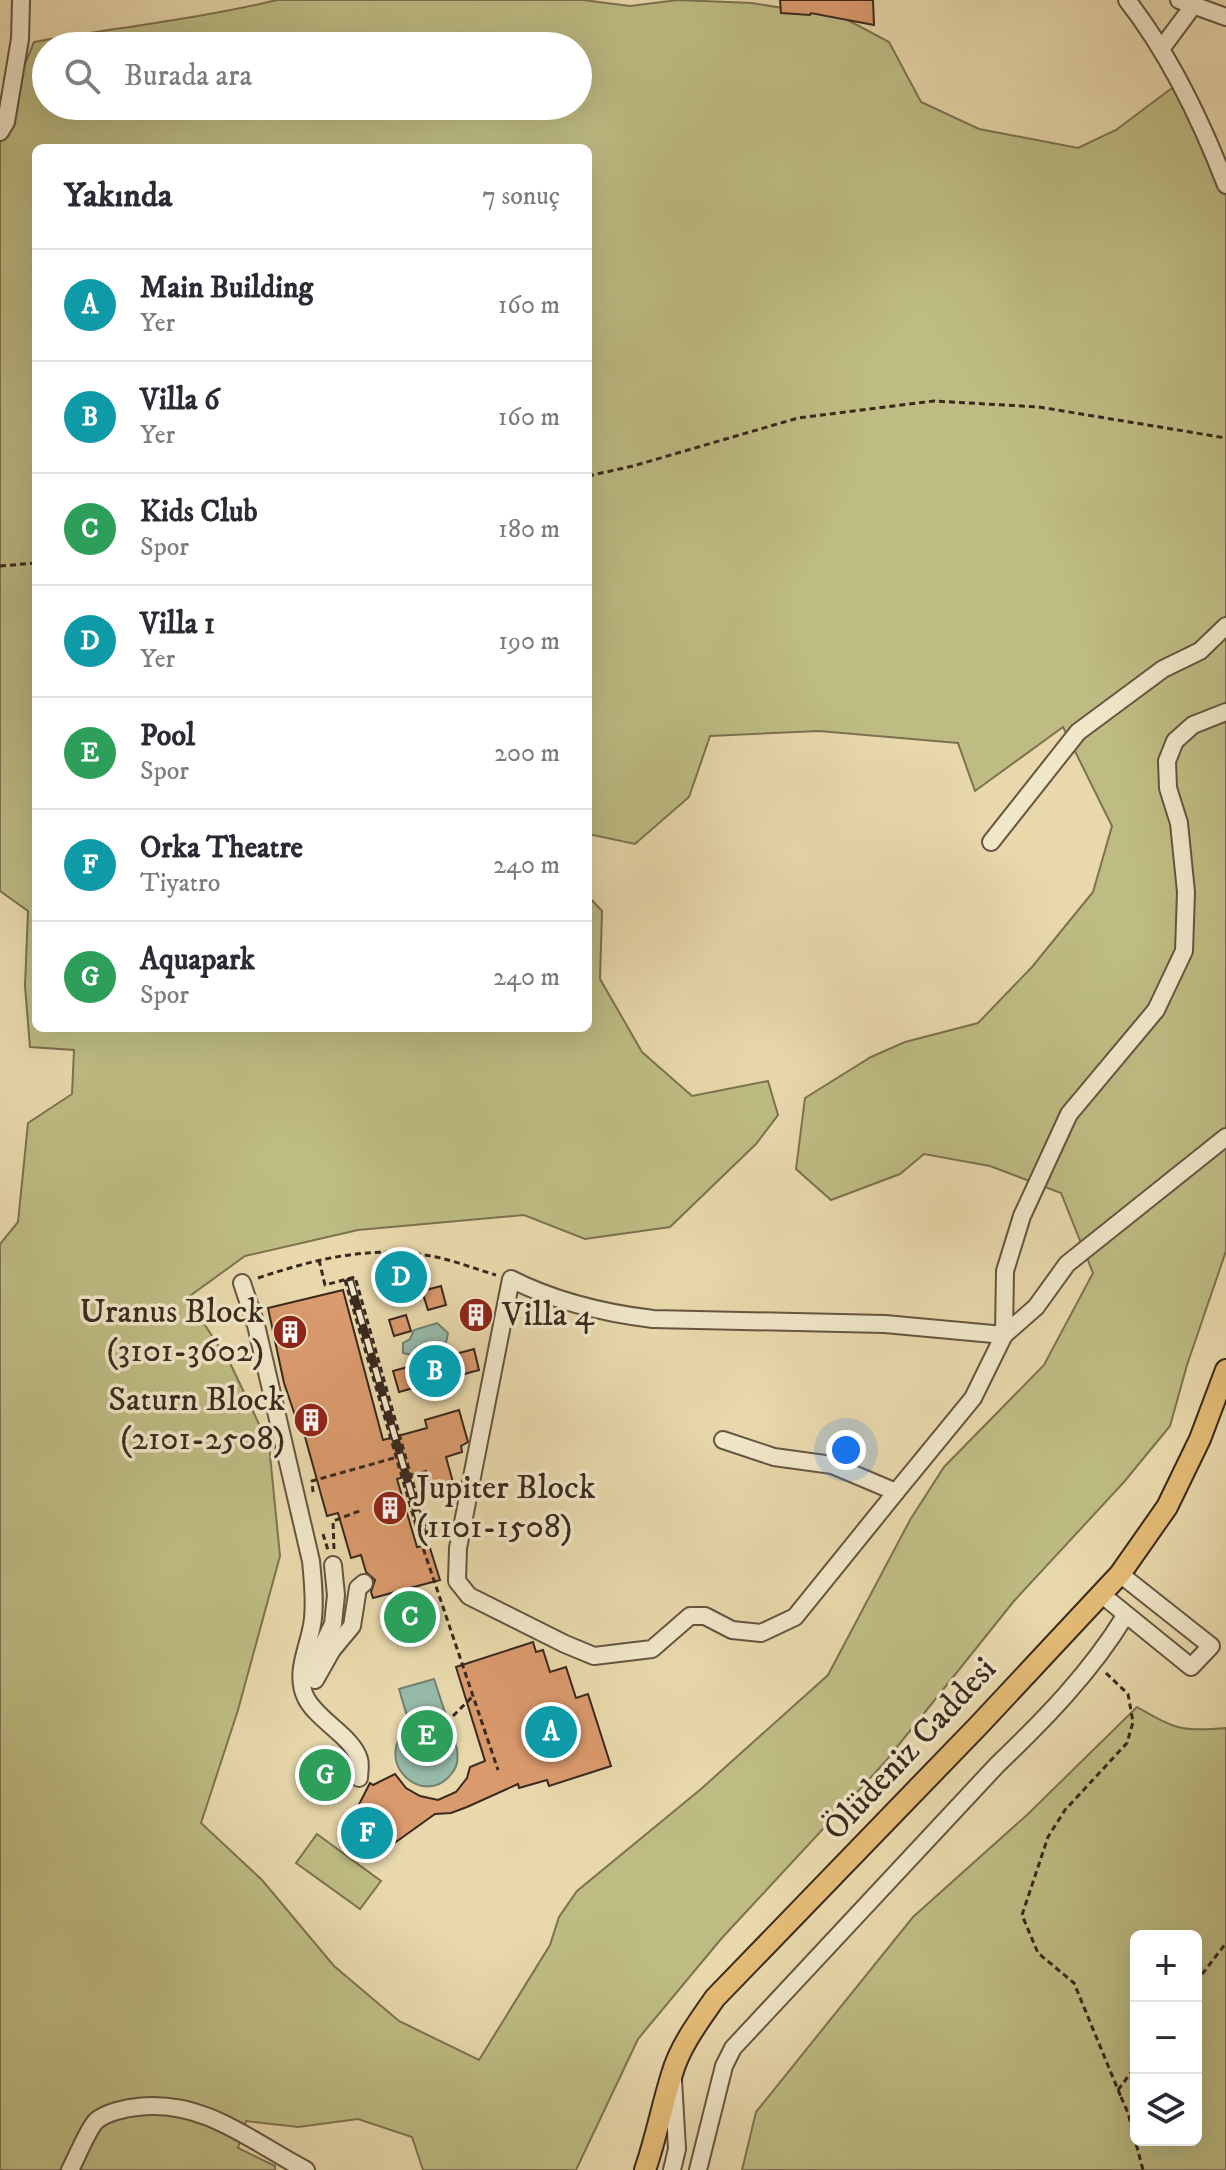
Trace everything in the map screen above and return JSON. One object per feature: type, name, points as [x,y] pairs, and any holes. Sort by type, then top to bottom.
[{"type":"main road","name":"Ölüdeniz Caddesi","points":[[645,2170],[658,2134],[672,2071],[692,2030],[715,1998],[1120,1574],[1167,1507],[1200,1439],[1226,1370]]},
{"type":"street","points":[[0,132],[6,122],[20,39],[21,0]]},
{"type":"street","points":[[1127,0],[1180,82],[1226,185]]},
{"type":"street","points":[[1161,49],[1187,2],[1226,17]]},
{"type":"street","points":[[991,842],[1078,732],[1163,669],[1200,651],[1226,626]]},
{"type":"street","points":[[1004,1335],[1002,1300],[1005,1271],[1022,1216],[1046,1162],[1069,1114],[1156,1010],[1184,951],[1186,892],[1179,823],[1168,788],[1167,761],[1175,741],[1193,725],[1226,712]]},
{"type":"street","points":[[1004,1335],[885,1324],[653,1319],[617,1315],[560,1300],[511,1279],[458,1548],[457,1581],[469,1596],[594,1656],[652,1649],[690,1616],[705,1616],[732,1630],[761,1633],[795,1617],[973,1398],[1004,1335],[1036,1307],[1067,1264],[1226,1137]]},
{"type":"street","points":[[242,1283],[256,1325],[311,1561],[315,1595],[313,1622],[301,1666],[306,1697],[329,1726],[347,1740],[360,1760],[359,1778]]},
{"type":"street","points":[[723,1440],[774,1457],[832,1465],[896,1492]]},
{"type":"street","points":[[313,1705],[309,1675],[333,1624],[336,1595],[333,1565]]},
{"type":"street","points":[[1101,1594],[1191,1667],[1211,1646],[1120,1574]]},
{"type":"street","points":[[313,1705],[315,1680],[332,1650],[352,1626],[358,1588],[364,1583]]},
{"type":"street","points":[[698,2170],[724,2066],[733,2048],[1094,1662],[1125,1616]]},
{"type":"street","points":[[672,2071],[677,2149],[672,2170]]},
{"type":"street","points":[[70,2170],[97,2121],[125,2108],[156,2105],[177,2106],[221,2122],[306,2170]]},
{"type":"path","points":[[592,475],[798,418],[934,401],[1039,407],[1226,438]]},
{"type":"path","points":[[0,566],[32,563]]},
{"type":"path","points":[[242,1283],[319,1260],[363,1252],[425,1255],[511,1279]]},
{"type":"path","points":[[319,1260],[325,1285],[355,1277],[427,1533],[419,1536]]},
{"type":"path","points":[[345,1280],[419,1536],[498,1770]]},
{"type":"path","points":[[314,1496],[312,1481],[396,1458]]},
{"type":"path","points":[[333,1565],[333,1521],[362,1510]]},
{"type":"path","points":[[321,1525],[333,1565]]},
{"type":"path","points":[[1094,1662],[1128,1694],[1133,1722],[1127,1743],[1065,1810],[1048,1837],[1022,1915],[1038,1953],[1074,1983],[1121,2097],[1143,2170]]},
{"type":"path","points":[[453,1716],[473,1696]]},
{"type":"path","points":[[1202,1974],[1226,1943]]},
{"type":"path","points":[[1121,2097],[1118,2091],[1130,2074]]},
{"type":"shaded area","points":[[277,0],[583,0],[630,6],[678,0],[752,3],[844,18],[889,42],[921,102],[979,129],[1078,148],[1116,130],[1180,82],[1226,185],[1226,1251],[1187,1365],[1170,1426],[1124,1482],[1014,1601],[885,1762],[721,1939],[638,2039],[576,2170],[423,2170],[412,2137],[358,2119],[298,2127],[246,2121],[238,2148],[275,2166],[275,2170],[0,2170],[0,1244],[18,1222],[28,1123],[72,1094],[74,1050],[30,1047],[25,986],[28,911],[0,891],[0,110],[6,110],[32,47],[32,120],[592,120],[592,32],[97,32]],"holes":[[[32,144],[592,144],[592,835],[635,844],[689,797],[710,736],[819,731],[958,743],[975,791],[1063,727],[1112,826],[1093,892],[1032,967],[978,1023],[905,1042],[871,1057],[805,1098],[796,1169],[831,1200],[900,1174],[924,1154],[990,1166],[1061,1193],[1093,1273],[1044,1365],[944,1467],[910,1520],[828,1675],[701,1789],[577,1891],[559,1917],[550,1945],[479,2060],[399,2021],[334,1966],[262,1880],[201,1823],[238,1710],[280,1556],[269,1445],[230,1363],[187,1298],[245,1256],[358,1230],[524,1215],[585,1239],[670,1227],[756,1144],[778,1115],[768,1081],[692,1096],[642,1052],[600,979],[602,911],[592,900],[592,1032],[32,1032]]]},
{"type":"shaded area","points":[[437,1323],[448,1333],[446,1343],[420,1354],[403,1353],[403,1343],[410,1339],[414,1330]]},
{"type":"shaded area","points":[[434,1679],[457,1749],[457,1759],[452,1773],[440,1783],[428,1786],[416,1784],[405,1776],[398,1766],[395,1753],[399,1739],[410,1726],[399,1689]]},
{"type":"shaded area","points":[[1137,1707],[1179,1727],[1198,1730],[1226,1728],[1226,2170],[742,2170],[756,2112],[913,1917],[1028,1814]]},
{"type":"shaded area","points":[[325,1752],[347,1769],[324,1797],[303,1781]]},
{"type":"shaded area","points":[[317,1834],[381,1881],[360,1909],[296,1863]]},
{"type":"building","points":[[780,0],[873,0],[874,25],[811,13],[781,13]]},
{"type":"building","points":[[408,1264],[414,1285],[395,1291],[389,1269]]},
{"type":"building","points":[[441,1286],[446,1305],[428,1310],[422,1291]]},
{"type":"building","points":[[343,1290],[383,1440],[427,1428],[425,1420],[459,1410],[468,1442],[461,1446],[462,1452],[446,1457],[456,1493],[433,1499],[426,1471],[397,1479],[417,1547],[429,1545],[440,1580],[373,1598],[371,1592],[375,1580],[366,1572],[361,1555],[351,1558],[338,1513],[327,1516],[302,1426],[299,1427],[284,1383],[268,1308]]},
{"type":"building","name":"Villa 4","points":[[483,1302],[488,1323],[469,1328],[464,1306]]},
{"type":"building","points":[[406,1315],[411,1331],[394,1336],[389,1320]]},
{"type":"building","points":[[474,1349],[479,1370],[399,1392],[393,1371]]},
{"type":"building","points":[[533,1642],[536,1652],[543,1650],[550,1672],[566,1667],[576,1698],[588,1694],[611,1766],[549,1786],[547,1780],[519,1788],[518,1784],[451,1813],[435,1814],[396,1842],[375,1852],[365,1851],[359,1845],[355,1829],[361,1818],[354,1814],[370,1783],[373,1785],[395,1774],[406,1788],[420,1796],[438,1800],[456,1792],[467,1778],[470,1767],[485,1761],[456,1667]]},
{"type":"railway","points":[[350,1281],[423,1534]]},
{"type":"place","name":"Villa 1","points":[[401,1277]]},
{"type":"place","name":"Villa 4","points":[[476,1315]]},
{"type":"place","name":"Uranus Block (3101-3602)","points":[[290,1332]]},
{"type":"place","name":"Villa 6","points":[[435,1371]]},
{"type":"place","name":"Saturn Block (2101-2508)","points":[[311,1420]]},
{"type":"place","name":"Jupiter Block (1101-1508)","points":[[390,1508]]},
{"type":"place","name":"Kids Club","points":[[410,1617]]},
{"type":"place","name":"Main Building","points":[[551,1732]]},
{"type":"place","name":"Pool","points":[[427,1736]]},
{"type":"place","name":"Aquapark","points":[[325,1775]]},
{"type":"place","name":"Orka Theatre","points":[[367,1833]]}]
